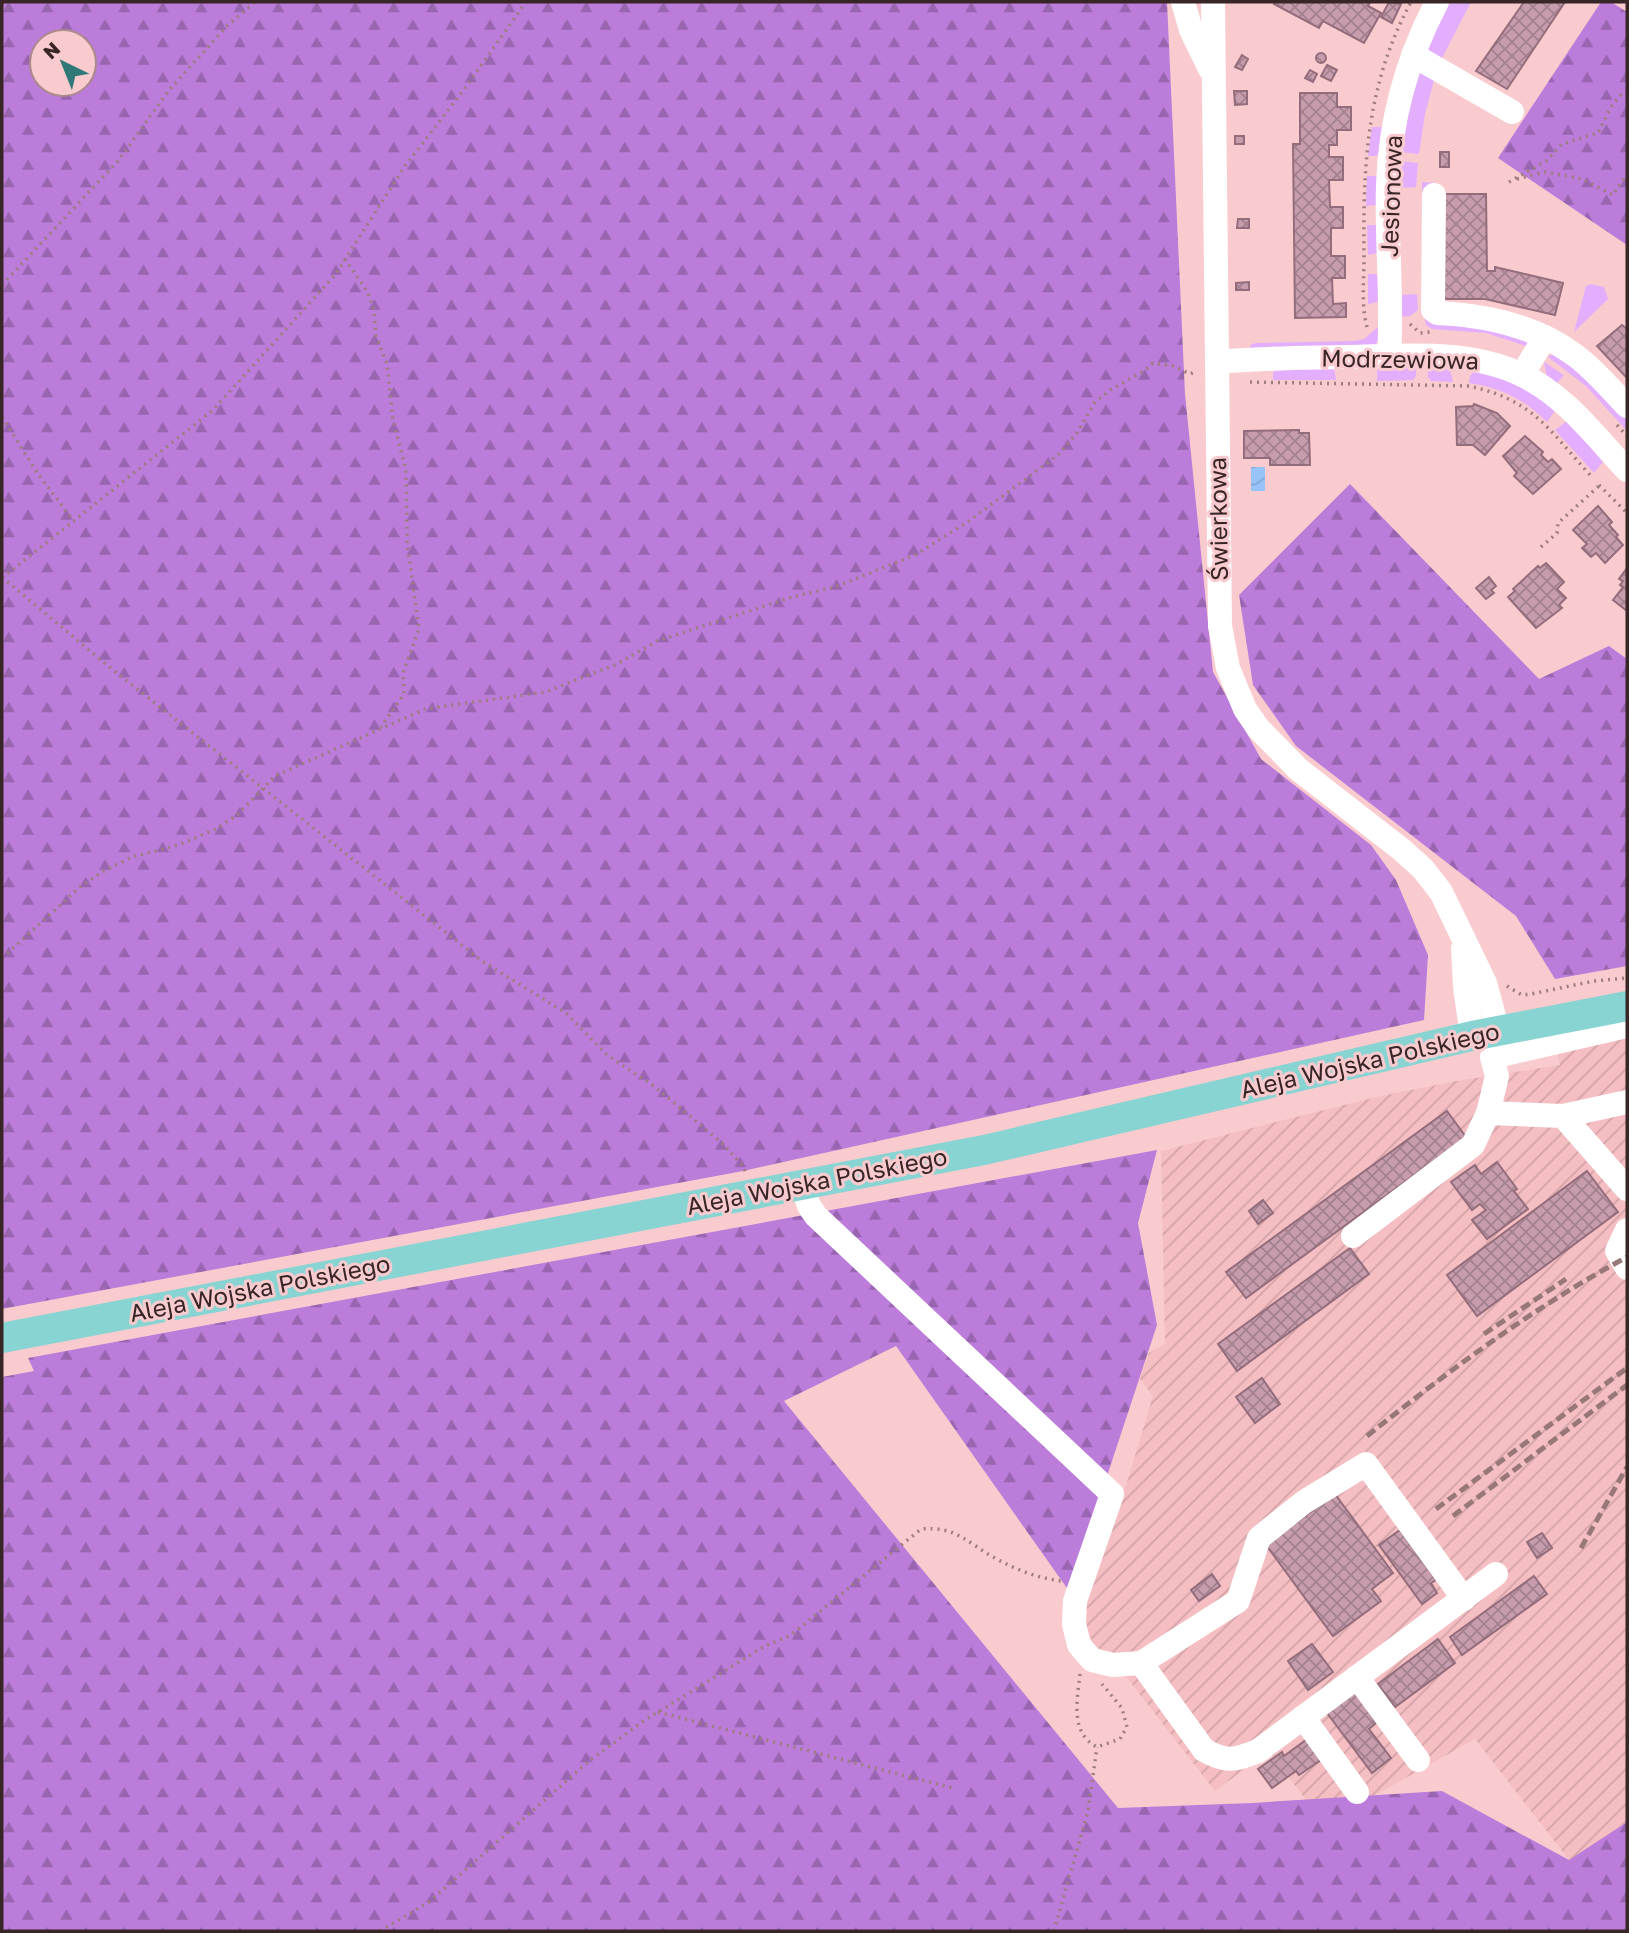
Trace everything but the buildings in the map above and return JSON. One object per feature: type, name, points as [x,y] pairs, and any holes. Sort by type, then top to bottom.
[{"type":"main road","name":"Aleja Wojska Polskiego","points":[[2,1338],[984,1150],[1485,1033],[1627,1006]]},
{"type":"street","points":[[1183,2],[1191,30],[1213,76]]},
{"type":"street","name":"Świerkowa","points":[[1213,2],[1220,626],[1228,668],[1245,709],[1272,746],[1423,869],[1441,892],[1485,983],[1485,1033]]},
{"type":"street","name":"Jesionowa","points":[[1389,356],[1390,152],[1400,95],[1435,2]]},
{"type":"street","points":[[1413,55],[1512,112]]},
{"type":"street","points":[[1434,195],[1433,310],[1437,313],[1483,317],[1545,337],[1577,357],[1627,407]]},
{"type":"street","points":[[1522,374],[1545,337]]},
{"type":"street","name":"Modrzewiowa","points":[[1217,362],[1389,356],[1458,357],[1490,362],[1522,374],[1562,401],[1627,470]]},
{"type":"street","points":[[1353,1236],[1473,1146],[1488,1113],[1497,1076],[1492,1058],[1627,1026]]},
{"type":"street","points":[[1488,1113],[1563,1116],[1627,1102]]},
{"type":"street","points":[[1563,1116],[1627,1189]]},
{"type":"street","points":[[802,1185],[809,1206],[816,1216],[1112,1494],[1111,1527],[1075,1601],[1074,1624],[1084,1656],[1113,1665],[1141,1663],[1238,1601],[1259,1538],[1304,1502],[1366,1464],[1464,1599]]},
{"type":"street","points":[[1627,1230],[1616,1251],[1627,1268]]},
{"type":"street","points":[[1141,1663],[1204,1750],[1220,1759],[1237,1759],[1258,1751],[1496,1574]]},
{"type":"street","points":[[1357,1677],[1418,1760]]},
{"type":"street","points":[[1303,1717],[1357,1792]]},
{"type":"path","points":[[2,285],[118,161],[169,90],[227,26],[255,2]]},
{"type":"path","points":[[526,2],[463,91],[405,166],[335,275],[213,410],[2,577],[108,666],[482,961],[566,1013],[607,1055],[655,1087],[704,1128],[743,1166],[748,1178],[749,1195]]},
{"type":"path","points":[[1627,92],[1622,93],[1611,107],[1598,133],[1562,144],[1546,161],[1509,182],[1545,172],[1582,180],[1613,195],[1627,174]]},
{"type":"path","points":[[345,259],[367,291],[374,310],[376,336],[387,364],[393,420],[406,470],[407,541],[419,629],[403,673],[404,694],[380,729]]},
{"type":"path","points":[[2,958],[80,887],[102,872],[132,857],[178,845],[216,829],[237,815],[275,776],[425,709],[545,692],[615,665],[656,641],[792,597],[835,587],[915,555],[977,515],[1058,455],[1077,433],[1094,402],[1112,388],[1144,371],[1153,363],[1173,366],[1190,374],[1217,362]]},
{"type":"path","points":[[1243,382],[1468,386],[1489,390],[1528,408],[1591,476]]},
{"type":"path","points":[[2,417],[38,474],[73,520]]},
{"type":"path","points":[[1541,547],[1557,533],[1558,523],[1599,485],[1627,513]]},
{"type":"path","points":[[1504,984],[1522,995],[1594,981],[1627,978]]},
{"type":"path","points":[[380,1931],[429,1902],[589,1761],[658,1712],[765,1646],[791,1635],[921,1529],[940,1527],[1037,1578],[1081,1584]]},
{"type":"path","points":[[1084,1656],[1122,1708],[1127,1727],[1120,1739],[1097,1747],[1085,1741],[1077,1707],[1084,1656]]},
{"type":"path","points":[[658,1712],[956,1789]]},
{"type":"path","points":[[1054,1931],[1088,1811],[1097,1747]]},
{"type":"shaded area","points":[[1449,2],[1471,2],[1441,60],[1430,54],[1427,46]]},
{"type":"shaded area","points":[[1418,69],[1436,73],[1425,114],[1419,154],[1400,152]]},
{"type":"shaded area","points":[[1372,127],[1381,127],[1386,131],[1382,153],[1368,156]]},
{"type":"shaded area","points":[[1399,161],[1418,163],[1416,187],[1400,188]]},
{"type":"shaded area","points":[[1367,176],[1377,176],[1377,205],[1366,206]]},
{"type":"shaded area","points":[[1422,182],[1436,183],[1425,305],[1523,335],[1532,348],[1486,333],[1432,329],[1426,325],[1424,317]]},
{"type":"shaded area","points":[[1367,225],[1377,225],[1377,253],[1368,255]]},
{"type":"shaded area","points":[[1368,274],[1377,274],[1382,301],[1368,304]]},
{"type":"shaded area","points":[[1591,284],[1604,287],[1608,299],[1574,332],[1586,286]]},
{"type":"shaded area","points":[[1417,294],[1418,310],[1410,316],[1399,317],[1401,295]]},
{"type":"shaded area","points":[[1378,327],[1378,341],[1375,345],[1248,350],[1252,344],[1258,343],[1356,341],[1364,339]]},
{"type":"shaded area","points":[[1553,354],[1578,368],[1627,420],[1627,431],[1586,386],[1548,357]]},
{"type":"shaded area","points":[[1544,362],[1564,375],[1557,383],[1547,377]]},
{"type":"shaded area","points":[[1416,365],[1416,376],[1413,380],[1377,381],[1380,366]]},
{"type":"shaded area","points":[[1427,365],[1450,369],[1453,382],[1431,381]]},
{"type":"shaded area","points":[[1334,366],[1336,380],[1273,380],[1276,367]]},
{"type":"shaded area","points":[[1491,371],[1557,408],[1547,422],[1530,407],[1511,396],[1469,383],[1474,372]]},
{"type":"shaded area","points":[[1568,420],[1603,462],[1594,473],[1555,430]]},
{"type":"shaded area","points":[[1627,1038],[1627,1822],[1569,1860],[1475,1739],[1324,1824],[1269,1751],[1215,1791],[1117,1665],[1093,1643],[1087,1629],[1084,1603],[1128,1479],[1153,1396],[1140,1379],[1149,1353],[1165,1344],[1161,1151],[1376,1097],[1560,1065],[1558,1053]]},
{"type":"green space","points":[[2,2],[1167,2],[1185,394],[1213,672],[1261,759],[1371,845],[1396,880],[1428,955],[1424,1020],[743,1171],[2,1309]]},
{"type":"green space","points":[[1601,2],[1611,2],[1627,12],[1627,245],[1498,158]]},
{"type":"green space","points":[[1350,484],[1539,679],[1609,646],[1627,659],[1627,966],[1555,979],[1516,916],[1296,746],[1253,685],[1239,595]]},
{"type":"green space","points":[[1157,1150],[1138,1223],[1157,1325],[1069,1591],[896,1346],[784,1401],[1118,1808],[1442,1791],[1569,1860],[1627,1822],[1627,1931],[2,1931],[2,1377],[34,1371],[28,1358]]},
{"type":"water","points":[[1251,467],[1265,467],[1265,491],[1251,491]]},
{"type":"railway","points":[[1367,1436],[1493,1340],[1627,1257]]},
{"type":"railway","points":[[1484,1334],[1566,1279]]},
{"type":"railway","points":[[1436,1509],[1627,1368]]},
{"type":"railway","points":[[1453,1516],[1627,1385]]},
{"type":"railway","points":[[1581,1548],[1627,1467]]}]
